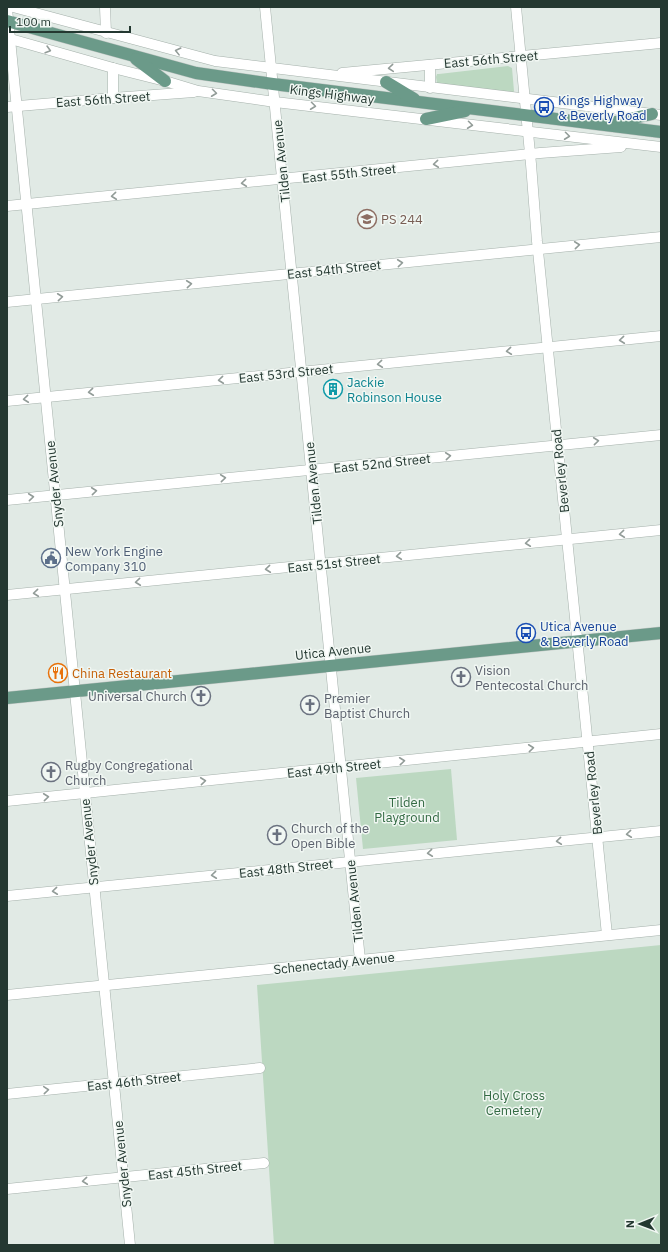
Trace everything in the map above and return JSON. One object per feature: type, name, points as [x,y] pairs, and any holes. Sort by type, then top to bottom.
[{"type":"main road","name":"Kings Highway","points":[[8,22],[196,73],[655,132]]},
{"type":"main road","points":[[130,55],[165,81]]},
{"type":"main road","points":[[386,82],[418,102]]},
{"type":"main road","points":[[426,119],[476,109]]},
{"type":"main road","points":[[603,125],[657,114]]},
{"type":"main road","points":[[655,132],[661,137]]},
{"type":"main road","name":"Utica Avenue","points":[[7,698],[661,633]]},
{"type":"street","name":"Kings Highway","points":[[13,7],[215,61],[320,75],[657,114]]},
{"type":"street","points":[[105,7],[106,33]]},
{"type":"street","name":"Tilden Avenue","points":[[265,7],[360,960]]},
{"type":"street","name":"Beverley Road","points":[[516,7],[538,249],[607,935]]},
{"type":"street","name":"Snyder Avenue","points":[[7,9],[12,107],[27,204],[130,1245]]},
{"type":"street","name":"Kings Highway","points":[[9,38],[198,91],[275,102],[661,147]]},
{"type":"street","name":"East 56th Street","points":[[320,75],[661,43]]},
{"type":"street","points":[[430,65],[430,88]]},
{"type":"street","points":[[113,68],[113,98]]},
{"type":"street","name":"East 56th Street","points":[[12,107],[179,94],[198,91]]},
{"type":"street","name":"East 55th Street","points":[[7,206],[643,145]]},
{"type":"street","name":"East 54th Street","points":[[7,302],[661,237]]},
{"type":"street","name":"East 53rd Street","points":[[7,401],[661,336]]},
{"type":"street","name":"East 52nd Street","points":[[7,500],[661,435]]},
{"type":"street","name":"East 51st Street","points":[[7,595],[661,530]]},
{"type":"street","name":"East 49th Street","points":[[7,801],[661,734]]},
{"type":"street","name":"East 48th Street","points":[[7,896],[661,831]]},
{"type":"street","name":"Schenectady Avenue","points":[[7,994],[661,930]]},
{"type":"street","name":"East 46th Street","points":[[7,1094],[260,1068]]},
{"type":"street","name":"East 45th Street","points":[[7,1189],[264,1163]]},
{"type":"green space","points":[[508,66],[512,68],[513,93],[437,83],[437,74]]},
{"type":"green space","name":"Tilden Playground","points":[[451,769],[457,840],[363,849],[356,778]]},
{"type":"green space","name":"Holy Cross Cemetery","points":[[661,945],[661,1245],[274,1245],[257,985]]},
{"type":"place","name":"Kings Highway & Beverly Road","points":[[544,107]]},
{"type":"place","name":"PS 244","points":[[367,219]]},
{"type":"place","name":"Jackie Robinson House","points":[[333,389]]},
{"type":"place","name":"New York Engine Company 310","points":[[51,558]]},
{"type":"place","name":"Utica Avenue & Beverly Road","points":[[526,633]]},
{"type":"place","name":"China Restaurant","points":[[58,673]]},
{"type":"place","name":"Vision Pentecostal Church","points":[[461,677]]},
{"type":"place","name":"Universal Church","points":[[201,696]]},
{"type":"place","name":"Premier Baptist Church","points":[[310,705]]},
{"type":"place","name":"Rugby Congregational Church","points":[[51,772]]},
{"type":"place","name":"Church of the Open Bible","points":[[277,835]]}]
